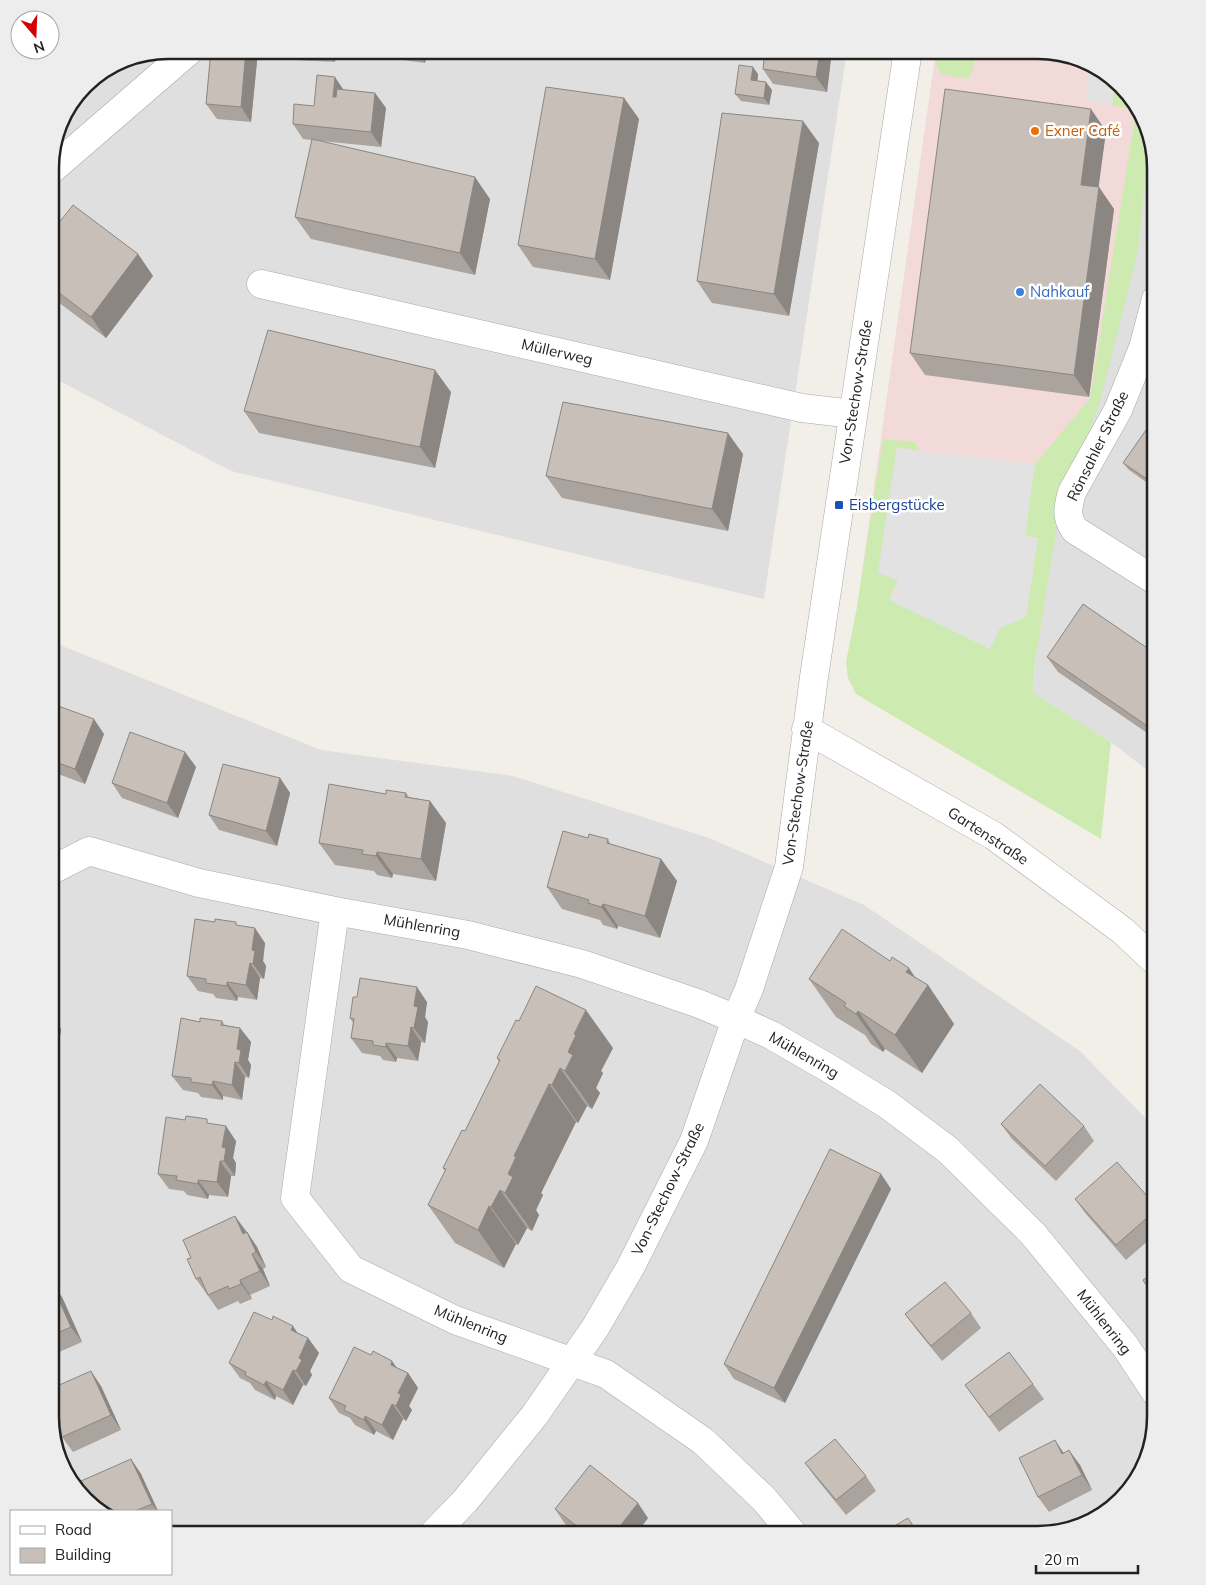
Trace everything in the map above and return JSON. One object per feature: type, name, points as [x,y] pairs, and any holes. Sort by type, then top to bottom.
[{"type":"street","points":[[59,162],[180,59]]},
{"type":"street","name":"Von-Stechow-Straße","points":[[441,1526],[465,1501],[534,1416],[596,1328],[630,1268],[694,1141],[736,1019],[749,989],[789,867],[806,729],[907,59]]},
{"type":"street","name":"Müllerweg","points":[[261,284],[802,408],[853,414]]},
{"type":"street","name":"Rönsahler Straße","points":[[1147,330],[1118,410],[1072,492],[1068,521],[1075,530],[1147,575]]},
{"type":"street","name":"Gartenstraße","points":[[806,729],[994,836],[1123,931],[1147,954]]},
{"type":"street","name":"Mühlenring","points":[[59,866],[89,851],[199,883],[516,946],[582,964],[697,1002],[771,1035],[888,1105],[948,1150],[1033,1234],[1125,1346],[1147,1379]]},
{"type":"street","name":"Mühlenring","points":[[335,911],[295,1198],[351,1269],[455,1320],[606,1374],[703,1441],[764,1499],[786,1526]]},
{"type":"shaded area","points":[[160,59],[846,59],[764,599],[231,471],[59,381],[59,160],[62,139],[70,119],[77,107],[101,81],[119,70],[139,62]]},
{"type":"shaded area","points":[[935,59],[1046,59],[1067,62],[1080,67],[1105,81],[1125,101],[1136,119],[1141,133],[1145,146],[1147,165],[1138,252],[1046,519],[1035,663],[857,607]]},
{"type":"shaded area","points":[[1090,72],[1105,81],[1114,90],[1112,105],[1086,101]]},
{"type":"shaded area","points":[[1147,165],[1147,770],[1111,742],[1033,694],[1046,519],[1138,252]]},
{"type":"shaded area","points":[[897,447],[1035,464],[1025,535],[1038,538],[1026,617],[1000,628],[990,649],[889,600],[898,580],[878,573]]},
{"type":"shaded area","points":[[59,645],[321,750],[513,776],[709,838],[864,905],[1080,1051],[1147,1120],[1147,1425],[1145,1439],[1136,1466],[1129,1478],[1110,1499],[1087,1515],[1067,1523],[1038,1526],[172,1526],[172,1510],[110,1510],[96,1499],[77,1478],[65,1452],[59,1425]]},
{"type":"green space","points":[[937,59],[975,59],[973,69],[968,79],[941,74],[936,64]]},
{"type":"green space","points":[[1114,90],[1130,109],[1112,105]]},
{"type":"green space","points":[[1135,117],[1145,146],[1147,165],[1138,252],[1099,405],[1060,509],[1035,663],[1033,693],[1111,742],[1101,839],[856,694],[848,678],[846,662],[857,607],[883,439],[916,442],[918,451],[897,448],[878,573],[898,580],[990,649],[1038,538],[1025,536],[1035,464],[1090,399]]},
{"type":"building","points":[[210,59],[245,59],[241,107],[206,104]]},
{"type":"building","points":[[764,59],[819,59],[816,77],[763,69]]},
{"type":"building","points":[[739,65],[753,67],[751,80],[766,82],[764,98],[735,94]]},
{"type":"building","points":[[317,75],[335,77],[333,97],[336,97],[337,89],[375,93],[371,132],[293,124],[294,104],[314,106]]},
{"type":"building","points":[[546,87],[624,98],[595,259],[518,245]]},
{"type":"building","name":"Nahkauf","points":[[945,89],[1091,109],[1081,185],[1099,187],[1074,375],[910,353]]},
{"type":"building","points":[[722,113],[803,121],[774,294],[697,281]]},
{"type":"building","points":[[312,139],[475,177],[460,253],[295,217]]},
{"type":"building","points":[[73,205],[138,254],[91,317],[59,293],[59,223]]},
{"type":"building","points":[[268,330],[435,370],[420,447],[244,411]]},
{"type":"building","points":[[563,402],[728,433],[712,509],[546,476]]},
{"type":"building","points":[[1147,429],[1147,479],[1123,463]]},
{"type":"building","points":[[1083,604],[1147,648],[1147,726],[1047,657]]},
{"type":"building","points":[[59,706],[94,719],[75,769],[59,763]]},
{"type":"building","points":[[130,732],[185,752],[167,803],[112,783]]},
{"type":"building","points":[[223,764],[280,778],[266,831],[209,815]]},
{"type":"building","points":[[329,784],[386,794],[386,790],[406,793],[405,797],[430,801],[421,859],[377,852],[376,856],[362,854],[363,850],[319,843]]},
{"type":"building","points":[[563,831],[588,838],[589,834],[608,839],[607,843],[661,859],[645,916],[603,904],[601,907],[588,903],[589,900],[547,887]]},
{"type":"building","points":[[195,919],[215,922],[215,919],[236,922],[236,925],[255,928],[252,950],[255,951],[253,964],[250,963],[246,985],[227,982],[227,986],[206,983],[206,979],[187,976]]},
{"type":"building","points":[[842,929],[890,961],[892,957],[909,968],[906,972],[928,985],[895,1035],[858,1011],[856,1014],[844,1006],[846,1003],[809,979]]},
{"type":"building","points":[[360,978],[417,987],[414,1006],[418,1007],[414,1028],[411,1027],[408,1046],[386,1043],[386,1047],[373,1045],[373,1041],[351,1038],[354,1019],[350,1018],[353,997],[357,997]]},
{"type":"building","points":[[536,986],[586,1010],[574,1034],[576,1035],[568,1052],[573,1055],[565,1071],[560,1068],[552,1085],[549,1084],[514,1156],[516,1157],[508,1174],[513,1177],[505,1193],[500,1190],[491,1207],[489,1206],[478,1230],[428,1205],[446,1169],[443,1168],[462,1130],[465,1131],[500,1060],[497,1058],[516,1020],[519,1021]]},
{"type":"building","points":[[181,1018],[200,1022],[200,1018],[222,1021],[221,1025],[240,1028],[237,1049],[241,1050],[239,1063],[235,1062],[232,1085],[213,1081],[212,1085],[191,1082],[191,1078],[172,1076]]},
{"type":"building","points":[[1040,1084],[1084,1126],[1045,1166],[1001,1124]]},
{"type":"building","points":[[186,1116],[207,1119],[207,1123],[226,1126],[222,1147],[226,1148],[224,1161],[220,1161],[217,1182],[198,1180],[198,1184],[176,1180],[177,1176],[158,1174],[166,1117],[185,1120]]},
{"type":"building","points":[[830,1149],[881,1174],[774,1388],[724,1364]]},
{"type":"building","points":[[1117,1162],[1147,1196],[1147,1218],[1116,1245],[1075,1199]]},
{"type":"building","points":[[235,1216],[243,1234],[247,1232],[256,1252],[252,1254],[260,1271],[240,1280],[241,1284],[229,1289],[228,1286],[208,1295],[200,1277],[196,1279],[187,1259],[191,1258],[183,1240]]},
{"type":"building","points":[[1147,1277],[1147,1286],[1143,1280]]},
{"type":"building","points":[[945,1282],[971,1313],[931,1346],[905,1314]]},
{"type":"building","points":[[59,1300],[71,1327],[59,1332]]},
{"type":"building","points":[[254,1312],[272,1320],[273,1316],[293,1326],[291,1330],[308,1338],[299,1358],[302,1360],[296,1371],[293,1370],[283,1390],[266,1381],[264,1385],[245,1375],[246,1372],[229,1363]]},
{"type":"building","points":[[354,1347],[371,1355],[373,1351],[392,1361],[391,1365],[408,1373],[398,1393],[401,1395],[396,1406],[392,1404],[382,1425],[365,1416],[364,1420],[344,1410],[346,1406],[329,1398]]},
{"type":"building","points":[[1009,1352],[1033,1384],[989,1417],[965,1385]]},
{"type":"building","points":[[91,1371],[111,1415],[62,1437],[59,1425],[59,1385]]},
{"type":"building","points":[[835,1439],[866,1476],[836,1500],[805,1463]]},
{"type":"building","points":[[1055,1440],[1062,1454],[1069,1450],[1082,1475],[1038,1497],[1019,1458]]},
{"type":"building","points":[[131,1459],[152,1504],[137,1510],[110,1510],[96,1499],[81,1481]]},
{"type":"building","points":[[590,1465],[638,1503],[620,1526],[577,1526],[555,1509]]},
{"type":"building","points":[[908,1518],[913,1526],[894,1526]]},
{"type":"place","name":"Exner Café","points":[[1035,131]]},
{"type":"place","name":"Nahkauf","points":[[1020,292]]},
{"type":"place","name":"Eisbergstücke","points":[[839,505]]}]
